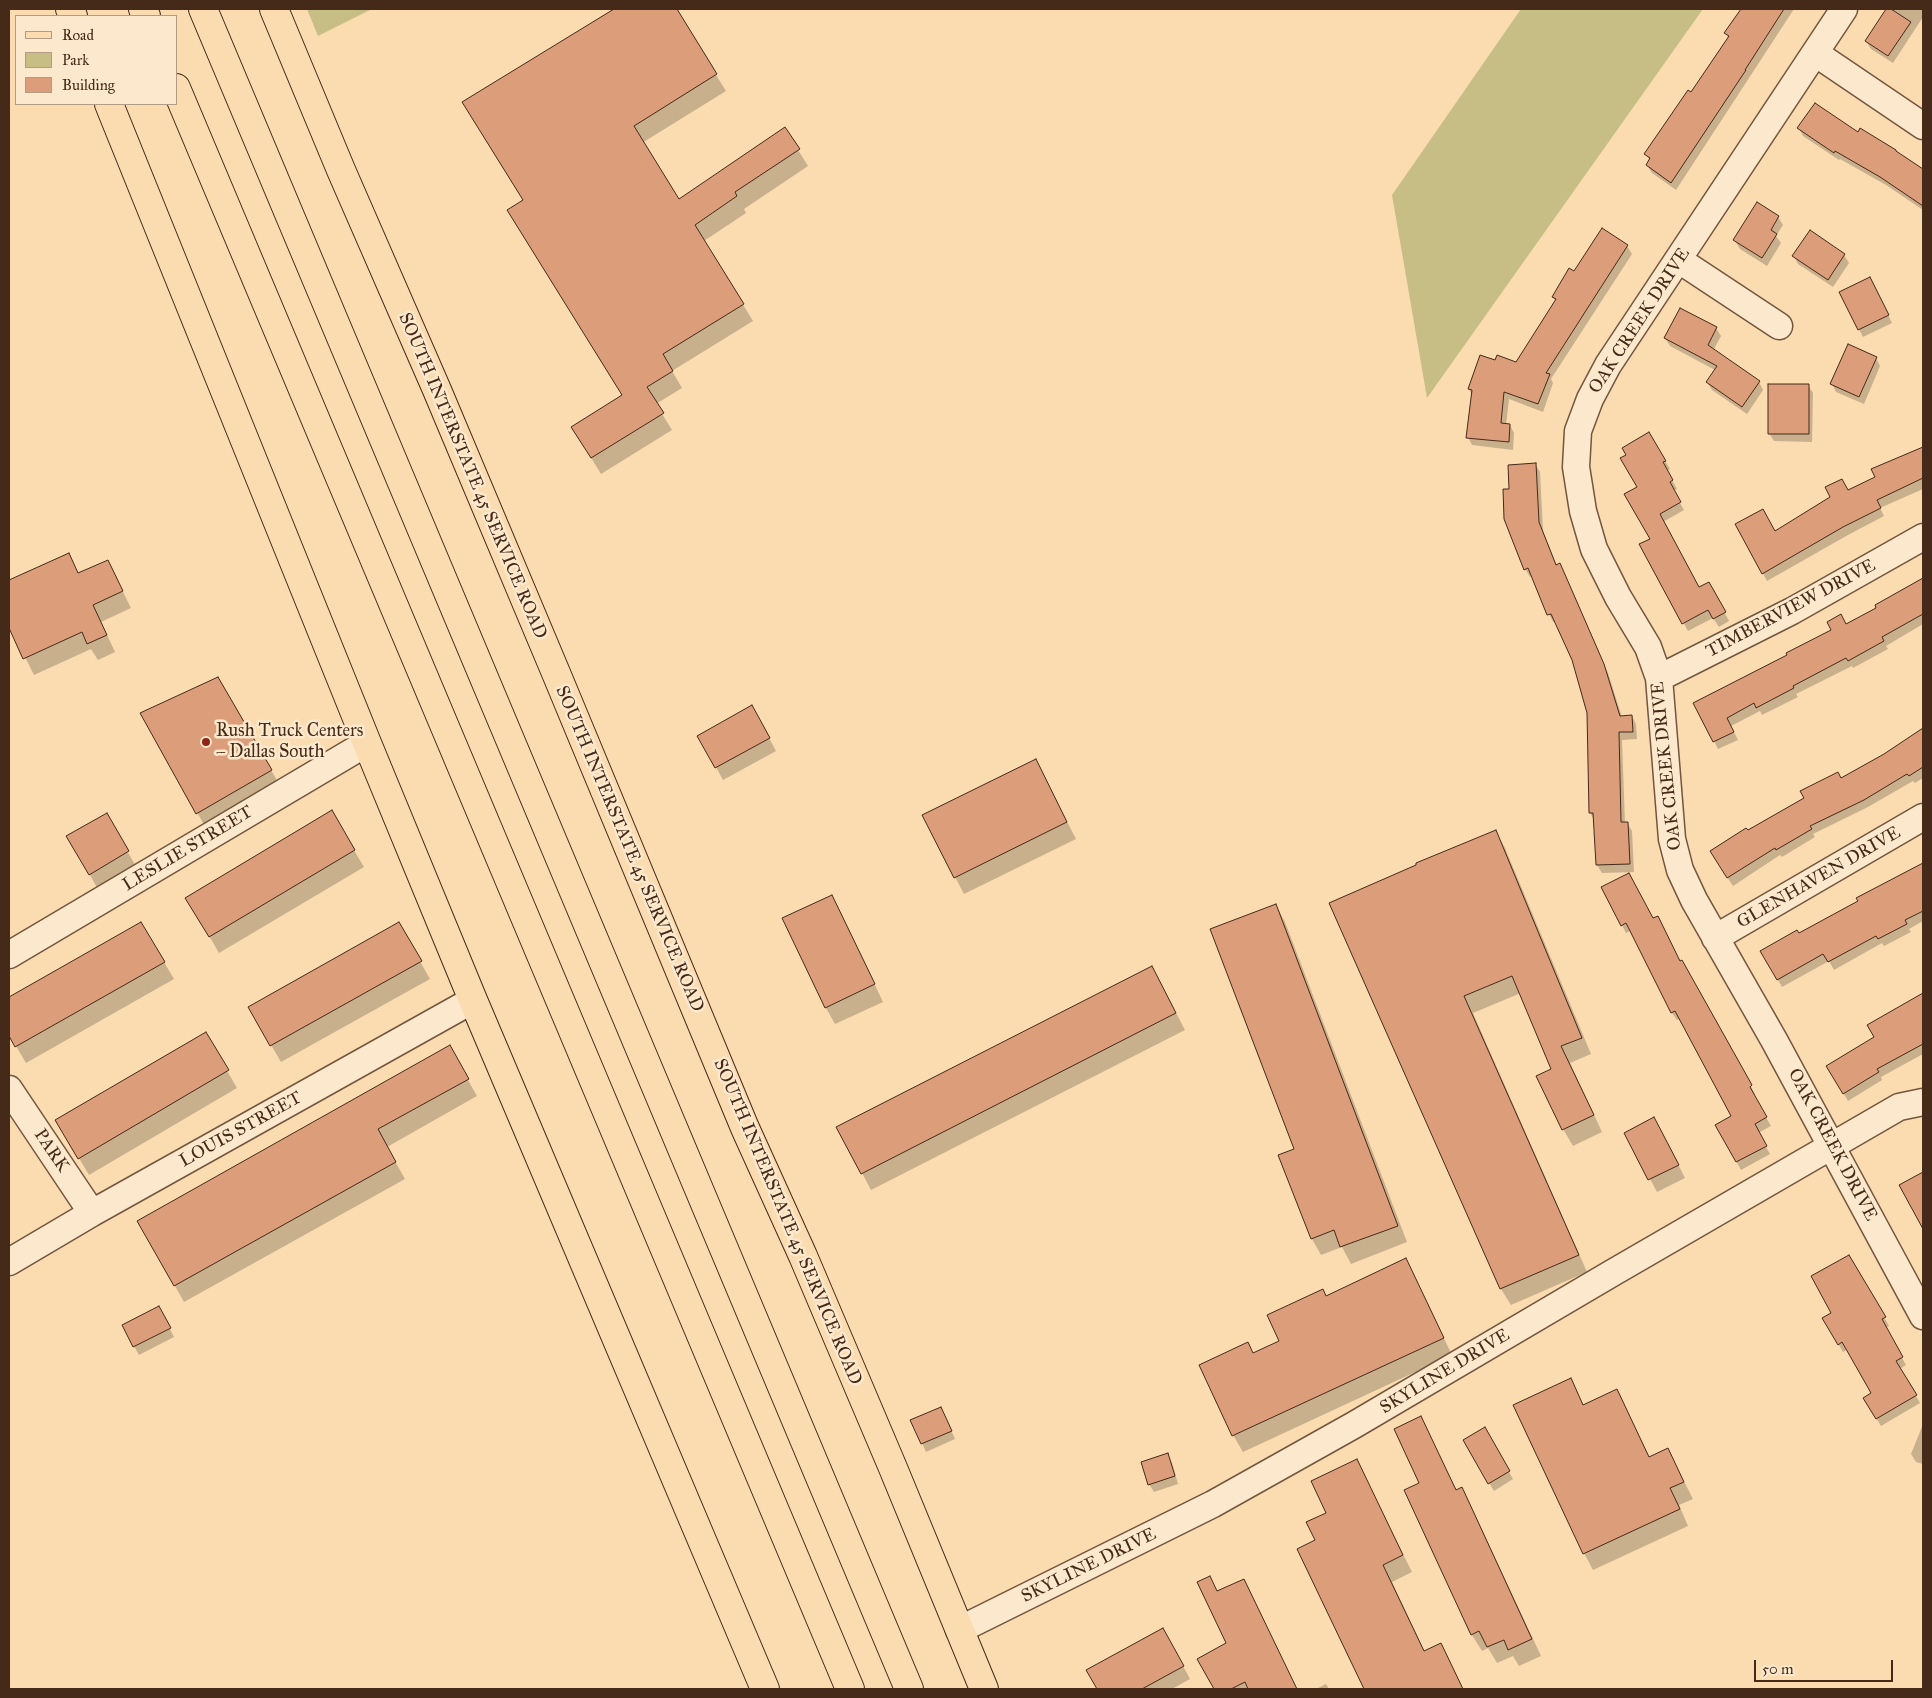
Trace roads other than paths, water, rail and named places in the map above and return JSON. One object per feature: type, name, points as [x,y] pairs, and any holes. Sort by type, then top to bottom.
[{"type":"main road","points":[[203,9],[909,1689]]},
{"type":"main road","name":"SOUTH INTERSTATE 45 SERVICE ROAD","points":[[274,9],[564,691],[745,1128],[803,1256],[893,1468],[984,1689]]},
{"type":"main road","points":[[178,93],[850,1689]]},
{"type":"main road","points":[[110,105],[367,743],[473,1000],[765,1689]]},
{"type":"street","name":"OAK CREEK DRIVE","points":[[1844,9],[1608,365],[1590,399],[1578,431],[1576,467],[1583,511],[1594,549],[1618,597],[1648,647],[1659,678],[1672,839],[1680,870],[1694,900],[1832,1145],[1923,1316]]},
{"type":"street","points":[[1815,53],[1923,126]]},
{"type":"street","points":[[1679,260],[1779,326]]},
{"type":"street","name":"TIMBERVIEW DRIVE","points":[[1659,678],[1792,611],[1923,537]]},
{"type":"street","name":"LESLIE STREET","points":[[9,956],[367,743]]},
{"type":"street","name":"GLENHAVEN DRIVE","points":[[1715,938],[1923,817]]},
{"type":"street","name":"LOUIS STREET","points":[[9,1262],[92,1213],[473,1000]]},
{"type":"street","name":"PARK","points":[[9,1088],[92,1213]]},
{"type":"street","name":"SKYLINE DRIVE","points":[[959,1630],[1213,1504],[1354,1425],[1899,1107],[1923,1102]]},
{"type":"place","name":"Rush Truck Centers – Dallas South","points":[[206,742]]}]
